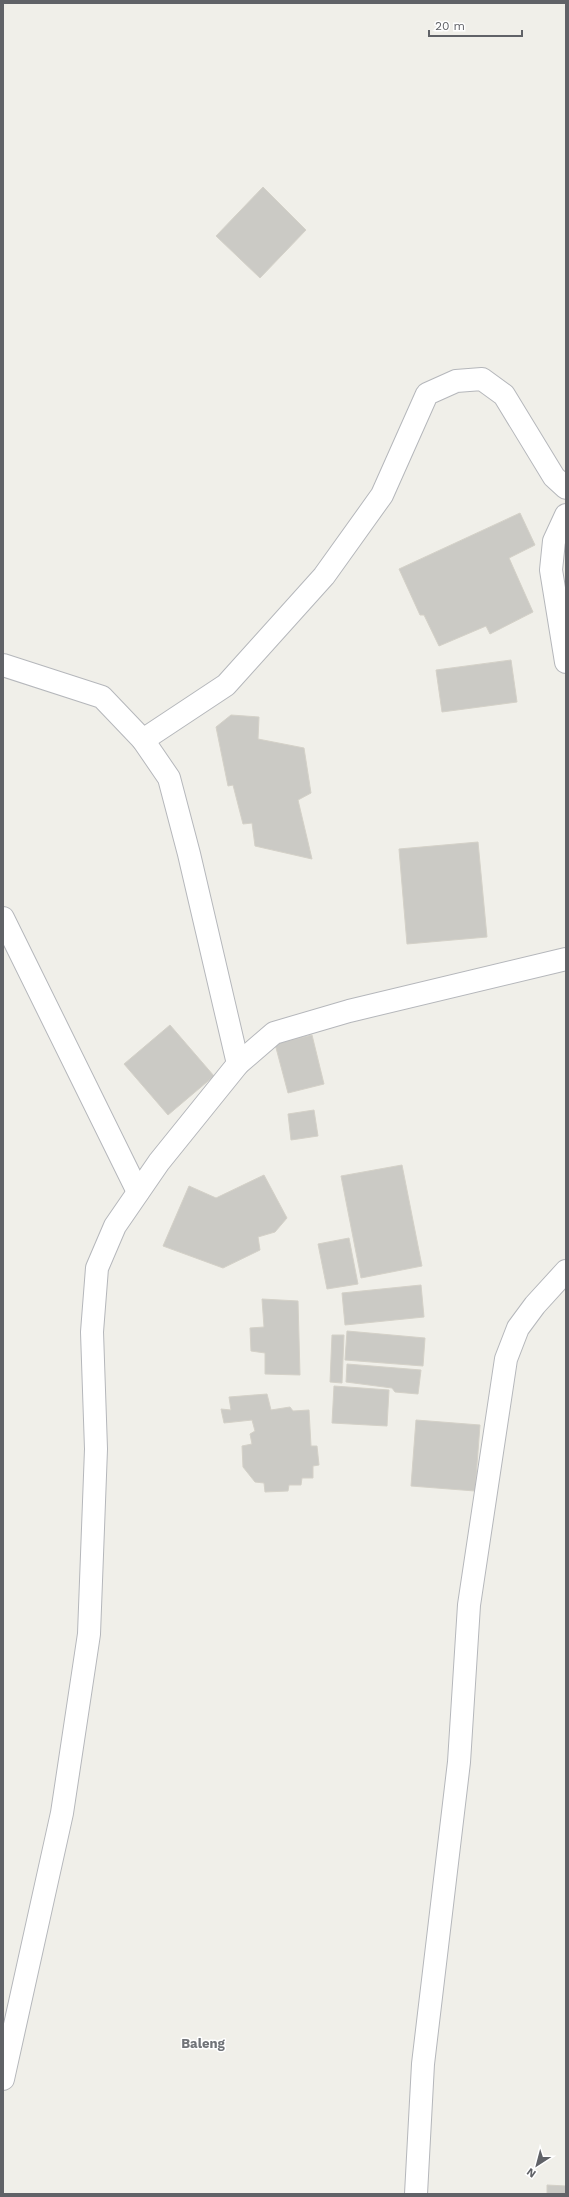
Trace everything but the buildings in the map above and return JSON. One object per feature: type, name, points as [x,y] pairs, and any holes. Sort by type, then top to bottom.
[{"type":"street","points":[[143,740],[226,685],[324,576],[382,495],[427,394],[456,381],[482,379],[504,395],[554,477],[566,488]]},
{"type":"street","points":[[566,514],[554,541],[551,570],[566,662]]},
{"type":"street","points":[[3,665],[102,697],[143,740],[169,778],[189,854],[238,1064]]},
{"type":"street","points":[[3,918],[138,1192]]},
{"type":"street","points":[[3,2079],[62,1813],[89,1634],[96,1449],[92,1332],[97,1268],[115,1226],[160,1162],[238,1064],[274,1033],[357,1009],[566,959]]},
{"type":"street","points":[[416,2194],[423,2064],[459,1762],[470,1605],[506,1359],[518,1328],[535,1305],[566,1271]]},
{"type":"district","name":"Baleng","points":[[203,2043]]}]
